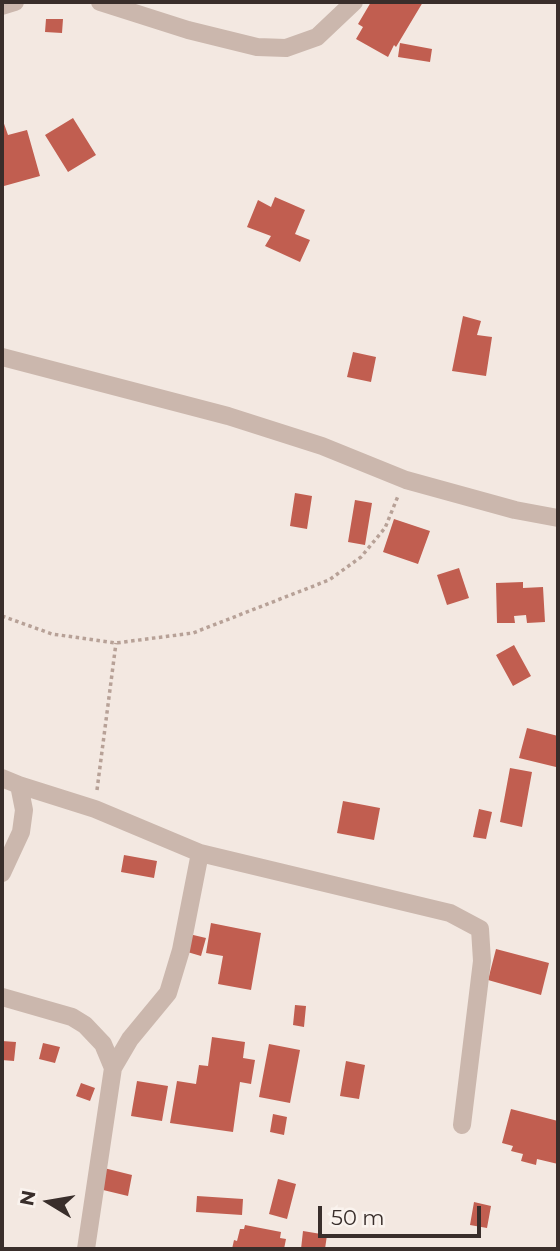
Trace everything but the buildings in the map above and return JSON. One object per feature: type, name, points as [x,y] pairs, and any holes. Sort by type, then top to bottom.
[{"type":"street","points":[[2,6],[15,2]]},
{"type":"street","points":[[100,2],[188,30],[257,47],[286,48],[317,37],[354,2]]},
{"type":"street","points":[[6,361],[228,416],[322,446],[405,480],[515,510],[558,518]]},
{"type":"street","points":[[2,778],[95,809],[200,853],[450,913],[480,929],[482,961],[462,1125]]},
{"type":"street","points":[[2,873],[20,832],[24,810],[19,785]]},
{"type":"street","points":[[86,1249],[113,1068],[130,1039],[167,993],[181,950],[200,853]]},
{"type":"street","points":[[2,997],[72,1017],[85,1025],[103,1044],[113,1068]]},
{"type":"path","points":[[2,616],[52,634],[116,643],[193,633],[329,580],[361,557],[384,528],[405,480]]},
{"type":"path","points":[[95,809],[116,643]]}]
